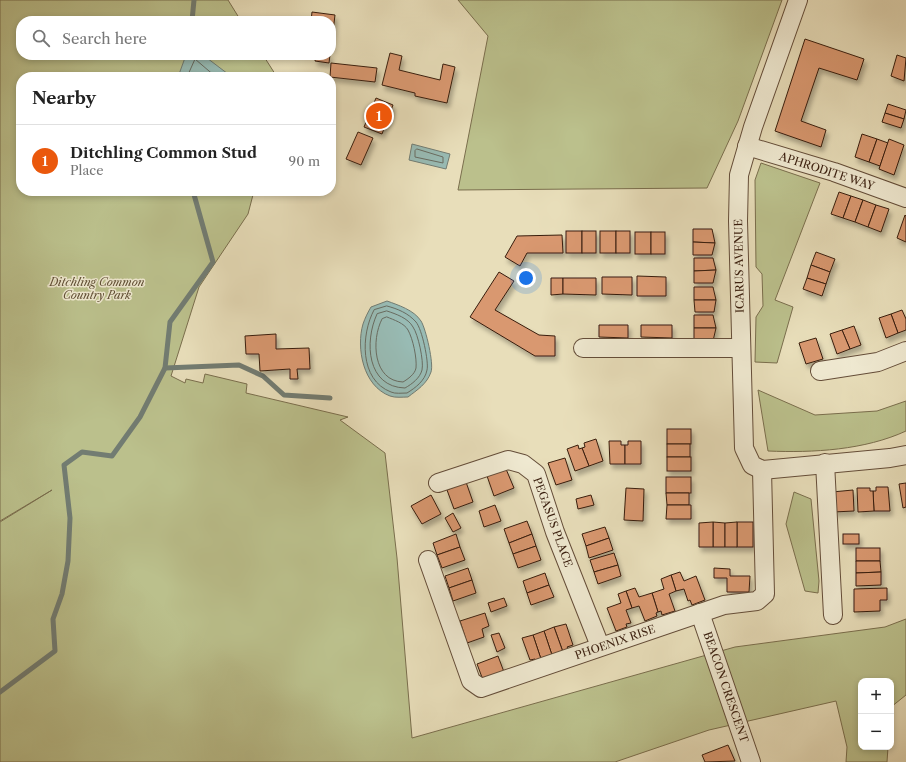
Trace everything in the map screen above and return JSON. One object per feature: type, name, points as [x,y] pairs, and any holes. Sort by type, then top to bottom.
[{"type":"street","name":"ICARUS AVENUE","points":[[762,470],[752,465],[744,448],[740,348],[739,182],[747,146],[798,0]]},
{"type":"street","name":"APHRODITE WAY","points":[[747,146],[834,172],[906,198]]},
{"type":"street","points":[[583,348],[740,348]]},
{"type":"street","points":[[820,371],[878,362],[906,351]]},
{"type":"street","points":[[762,470],[890,458],[906,455]]},
{"type":"street","name":"PEGASUS PLACE","points":[[438,483],[508,460],[523,464],[536,474],[555,532],[600,646]]},
{"type":"street","points":[[825,463],[834,615]]},
{"type":"street","name":"PHOENIX RISE","points":[[428,560],[471,681],[481,688],[600,646],[724,605],[757,601],[765,594],[762,470]]},
{"type":"street","name":"BEACON CRESCENT","points":[[700,613],[751,762]]},
{"type":"green space","name":"Ditchling Common Country Park","points":[[0,0],[228,0],[238,16],[16,16],[16,60],[266,60],[274,72],[16,72],[16,196],[253,196],[248,214],[199,287],[171,376],[185,383],[186,379],[203,383],[205,374],[247,384],[246,393],[348,417],[340,420],[385,453],[397,558],[412,738],[735,647],[885,627],[906,619],[906,695],[894,705],[894,678],[858,678],[858,750],[888,750],[887,762],[846,762],[847,747],[836,701],[709,730],[615,762],[0,762],[0,522],[52,490],[0,521]]},
{"type":"green space","points":[[458,0],[782,0],[738,121],[707,188],[458,190],[488,36]]},
{"type":"green space","points":[[761,163],[820,183],[775,300],[793,307],[777,363],[755,362],[756,317],[763,306],[762,274],[756,267],[755,180]]},
{"type":"green space","points":[[758,390],[815,415],[877,411],[906,401],[906,431],[873,442],[838,449],[821,451],[768,451]]},
{"type":"green space","points":[[794,492],[811,499],[819,581],[818,593],[805,591],[786,524]]},
{"type":"water","points":[[184,60],[210,60],[225,72],[180,72]]},
{"type":"water","points":[[412,144],[450,154],[446,169],[409,160]]},
{"type":"water","points":[[387,301],[406,308],[418,317],[423,325],[429,346],[432,368],[431,372],[424,383],[408,397],[392,397],[381,391],[373,384],[361,355],[361,334],[367,315],[371,307]]},
{"type":"building","points":[[312,12],[335,15],[335,16],[312,16]]},
{"type":"building","points":[[805,39],[864,59],[857,80],[819,68],[801,121],[826,130],[821,147],[775,131]]},
{"type":"building","points":[[390,53],[402,56],[399,70],[440,80],[443,64],[455,67],[447,103],[415,96],[415,93],[382,85]]},
{"type":"building","points":[[897,55],[906,58],[904,81],[891,76]]},
{"type":"building","points":[[315,60],[329,60],[329,63]]},
{"type":"building","points":[[331,63],[377,68],[375,82],[336,78],[336,72],[330,72]]},
{"type":"building","points":[[376,98],[393,105],[382,134],[364,127]]},
{"type":"building","points":[[888,104],[906,110],[904,119],[885,113]]},
{"type":"building","points":[[885,113],[904,119],[901,128],[882,122]]},
{"type":"building","points":[[358,132],[373,138],[361,165],[346,159]]},
{"type":"building","points":[[862,134],[877,139],[869,162],[855,157]]},
{"type":"building","points":[[877,139],[888,143],[880,166],[869,162]]},
{"type":"building","points":[[889,139],[904,145],[894,175],[879,169]]},
{"type":"building","points":[[839,192],[851,196],[843,218],[831,214]]},
{"type":"building","points":[[851,196],[863,200],[855,222],[843,218]]},
{"type":"building","points":[[863,200],[876,205],[868,227],[855,222]]},
{"type":"building","points":[[876,205],[889,209],[881,232],[868,227]]},
{"type":"building","points":[[905,215],[906,216],[906,242],[897,238]]},
{"type":"building","points":[[693,229],[712,229],[715,243],[693,242]]},
{"type":"building","points":[[566,231],[582,231],[582,253],[566,253]]},
{"type":"building","points":[[582,231],[596,231],[596,253],[582,253]]},
{"type":"building","points":[[600,231],[616,231],[616,253],[600,253]]},
{"type":"building","points":[[616,231],[630,231],[630,253],[616,253]]},
{"type":"building","points":[[635,232],[651,232],[651,254],[635,254]]},
{"type":"building","points":[[651,232],[665,232],[665,254],[651,254]]},
{"type":"building","points":[[562,235],[563,253],[527,253],[520,266],[505,257],[517,236]]},
{"type":"building","points":[[693,242],[715,243],[712,255],[693,255]]},
{"type":"building","points":[[816,252],[835,259],[830,272],[811,265]]},
{"type":"building","points":[[694,258],[713,258],[716,270],[694,271]]},
{"type":"building","points":[[811,265],[830,272],[826,284],[807,278]]},
{"type":"building","points":[[716,270],[713,283],[694,283],[694,271]]},
{"type":"building","points":[[499,272],[514,281],[495,310],[539,335],[555,336],[555,356],[535,356],[470,317]]},
{"type":"building","points":[[637,276],[666,277],[666,296],[637,296]]},
{"type":"building","points":[[602,277],[632,277],[632,295],[602,294]]},
{"type":"building","points":[[551,278],[563,278],[563,294],[551,295]]},
{"type":"building","points":[[563,278],[596,278],[596,295],[563,294]]},
{"type":"building","points":[[807,278],[826,284],[822,296],[803,289]]},
{"type":"building","points":[[694,287],[713,287],[716,300],[694,300]]},
{"type":"building","points":[[694,300],[716,300],[714,312],[695,312]]},
{"type":"building","points":[[902,310],[906,319],[906,330],[898,333],[891,314]]},
{"type":"building","points":[[891,314],[898,333],[886,338],[879,318]]},
{"type":"building","points":[[694,315],[713,315],[716,328],[694,328]]},
{"type":"building","points":[[599,325],[628,325],[628,338],[599,337]]},
{"type":"building","points":[[641,325],[672,325],[672,338],[641,337]]},
{"type":"building","points":[[854,326],[861,345],[850,349],[842,330]]},
{"type":"building","points":[[694,328],[716,328],[713,341],[694,341]]},
{"type":"building","points":[[842,330],[850,349],[837,354],[830,334]]},
{"type":"building","points":[[276,334],[276,349],[309,348],[310,369],[297,369],[298,379],[290,379],[290,369],[260,371],[259,354],[246,354],[245,336]]},
{"type":"building","points":[[816,338],[823,359],[806,364],[799,343]]},
{"type":"building","points":[[667,429],[691,429],[691,444],[667,444]]},
{"type":"building","points":[[596,439],[603,461],[589,466],[582,448],[585,447],[584,443]]},
{"type":"building","points":[[609,441],[621,441],[621,445],[625,445],[625,464],[610,464]]},
{"type":"building","points":[[628,441],[641,441],[641,464],[625,464],[625,445],[628,445]]},
{"type":"building","points":[[667,444],[690,444],[690,457],[667,457]]},
{"type":"building","points":[[578,445],[579,449],[582,448],[589,466],[575,471],[567,449]]},
{"type":"building","points":[[667,457],[691,457],[691,471],[667,471]]},
{"type":"building","points":[[565,458],[572,480],[556,485],[548,463]]},
{"type":"building","points":[[506,469],[514,488],[494,496],[487,476]]},
{"type":"building","points":[[666,477],[691,477],[691,493],[666,493]]},
{"type":"building","points":[[466,482],[473,502],[454,509],[447,490]]},
{"type":"building","points":[[906,483],[906,507],[903,508],[899,484]]},
{"type":"building","points":[[876,487],[888,487],[890,511],[874,511],[873,491],[876,491]]},
{"type":"building","points":[[626,488],[644,489],[643,521],[624,520]]},
{"type":"building","points":[[857,488],[870,488],[870,491],[873,491],[874,511],[858,512]]},
{"type":"building","points":[[853,490],[854,511],[833,512],[832,492]]},
{"type":"building","points":[[666,493],[689,493],[689,505],[667,505]]},
{"type":"building","points":[[431,495],[441,514],[422,524],[411,506]]},
{"type":"building","points":[[591,495],[594,505],[578,509],[576,499]]},
{"type":"building","points":[[495,505],[501,521],[484,527],[479,511]]},
{"type":"building","points":[[667,505],[691,505],[691,519],[666,519]]},
{"type":"building","points":[[453,513],[461,528],[453,532],[445,518]]},
{"type":"building","points":[[527,521],[532,534],[509,543],[504,529]]},
{"type":"building","points":[[713,522],[725,523],[725,547],[713,547]]},
{"type":"building","points":[[713,522],[713,547],[699,547],[699,523]]},
{"type":"building","points":[[737,522],[753,522],[753,547],[737,547]]},
{"type":"building","points":[[737,522],[737,547],[725,547],[725,523]]},
{"type":"building","points":[[605,527],[609,538],[586,546],[582,534]]},
{"type":"building","points":[[456,534],[460,547],[437,555],[433,543]]},
{"type":"building","points":[[532,534],[536,546],[513,554],[509,543]]},
{"type":"building","points":[[843,534],[859,534],[859,544],[843,544]]},
{"type":"building","points":[[609,538],[613,550],[589,558],[586,546]]},
{"type":"building","points":[[536,546],[541,560],[518,568],[513,554]]},
{"type":"building","points":[[460,547],[465,560],[442,568],[437,555]]},
{"type":"building","points":[[856,548],[880,548],[880,561],[856,561]]},
{"type":"building","points":[[614,553],[618,565],[594,572],[590,560]]},
{"type":"building","points":[[856,561],[880,561],[881,572],[856,573]]},
{"type":"building","points":[[618,565],[621,576],[598,584],[594,572]]},
{"type":"building","points":[[468,568],[472,580],[449,588],[445,576]]},
{"type":"building","points":[[714,568],[730,569],[730,576],[750,576],[749,592],[727,592],[727,578],[714,578]]},
{"type":"building","points":[[680,572],[684,581],[696,576],[705,600],[692,605],[690,600],[688,601],[684,589],[676,591],[671,575]]},
{"type":"building","points":[[881,572],[881,585],[856,586],[856,573]]},
{"type":"building","points":[[545,573],[549,585],[527,593],[523,581]]},
{"type":"building","points":[[671,575],[676,591],[669,594],[675,611],[662,615],[661,611],[658,612],[652,593],[664,589],[661,579]]},
{"type":"building","points":[[472,580],[476,593],[453,601],[449,588]]},
{"type":"building","points":[[549,585],[554,597],[531,605],[527,593]]},
{"type":"building","points":[[635,588],[639,597],[652,593],[658,612],[656,613],[657,616],[645,621],[639,606],[632,608],[626,591]]},
{"type":"building","points":[[887,588],[887,600],[880,600],[880,611],[854,612],[854,589]]},
{"type":"building","points":[[626,591],[632,608],[626,610],[631,623],[626,624],[627,627],[616,631],[607,608],[621,603],[618,594]]},
{"type":"building","points":[[504,598],[507,606],[491,612],[488,603]]},
{"type":"building","points":[[485,613],[489,626],[482,629],[484,637],[467,643],[460,621]]},
{"type":"building","points":[[566,624],[573,645],[567,647],[569,650],[563,652],[554,627]]},
{"type":"building","points":[[554,627],[563,652],[552,655],[544,631]]},
{"type":"building","points":[[544,631],[552,655],[541,659],[533,635]]},
{"type":"building","points":[[499,633],[505,648],[497,652],[491,635]]},
{"type":"building","points":[[533,635],[541,659],[536,661],[535,659],[530,660],[522,638]]},
{"type":"building","points":[[498,656],[504,672],[483,680],[477,664]]},
{"type":"building","points":[[728,745],[735,761],[705,762],[702,755]]},
{"type":"waterway","points":[[192,16],[194,0]]},
{"type":"waterway","points":[[0,692],[55,651],[53,619],[62,594],[68,561],[70,518],[64,465],[82,452],[112,456],[140,417],[165,368],[170,322],[213,262],[194,196]]},
{"type":"waterway","points":[[165,368],[239,365],[263,376],[284,395],[330,398]]},
{"type":"place","name":"Ditchling Common Stud","points":[[379,116]]}]
